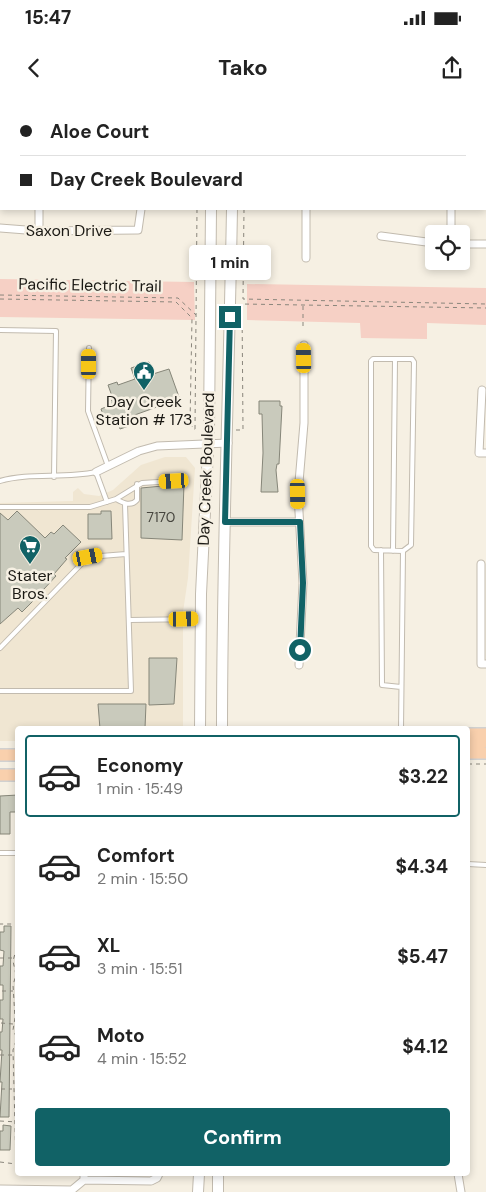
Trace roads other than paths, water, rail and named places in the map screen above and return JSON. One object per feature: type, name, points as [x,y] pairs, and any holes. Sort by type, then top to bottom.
[{"type":"main road","name":"Day Creek Boulevard","points":[[200,726],[201,619],[208,443],[212,210]]},
{"type":"main road","name":"Day Creek Boulevard","points":[[222,726],[232,210]]},
{"type":"main road","points":[[470,734],[486,734]]},
{"type":"main road","points":[[470,744],[486,741]]},
{"type":"main road","points":[[470,753],[486,752]]},
{"type":"main road","points":[[0,755],[15,754]]},
{"type":"main road","points":[[0,775],[15,775]]},
{"type":"main road","points":[[198,1192],[199,1176]]},
{"type":"main road","points":[[218,1176],[218,1192]]},
{"type":"street","points":[[39,210],[39,231]]},
{"type":"street","name":"Saxon Drive","points":[[0,228],[39,231],[138,230],[141,210]]},
{"type":"street","points":[[306,210],[306,258]]},
{"type":"street","points":[[451,210],[451,225]]},
{"type":"street","points":[[381,236],[425,241]]},
{"type":"street","points":[[470,244],[486,244]]},
{"type":"street","points":[[299,665],[303,591],[299,482],[304,405],[304,345]]},
{"type":"street","points":[[482,390],[482,453]]},
{"type":"street","points":[[96,472],[138,450],[157,446],[228,443]]},
{"type":"street","points":[[225,522],[300,522]]},
{"type":"street","points":[[481,564],[483,664]]},
{"type":"street","points":[[0,1189],[72,1190],[84,1177],[151,1180],[158,1176]]},
{"type":"street","points":[[458,1176],[461,1192]]},
{"type":"lane","points":[[0,330],[56,330],[54,477]]},
{"type":"lane","points":[[89,348],[88,411],[108,466]]},
{"type":"lane","points":[[393,551],[395,359]]},
{"type":"lane","points":[[395,359],[412,359],[414,362],[411,545],[403,551],[374,550],[371,546],[371,361],[395,359]]},
{"type":"lane","points":[[0,481],[25,477],[74,476],[96,472],[107,502]]},
{"type":"lane","points":[[0,507],[90,507],[116,499],[137,484],[174,481]]},
{"type":"lane","points":[[116,499],[125,504],[135,502],[137,500],[137,484]]},
{"type":"lane","points":[[0,691],[131,691],[125,504]]},
{"type":"lane","points":[[382,550],[382,685],[401,687]]},
{"type":"lane","points":[[401,726],[403,551]]},
{"type":"lane","points":[[0,648],[88,557],[126,554]]},
{"type":"lane","points":[[130,620],[201,619]]},
{"type":"lane","points":[[0,853],[15,853]]},
{"type":"lane","points":[[470,864],[486,865]]},
{"type":"place","name":"Day Creek Station # 173","points":[[144,391]]},
{"type":"place","name":"Stater Bros.","points":[[30,565]]}]
